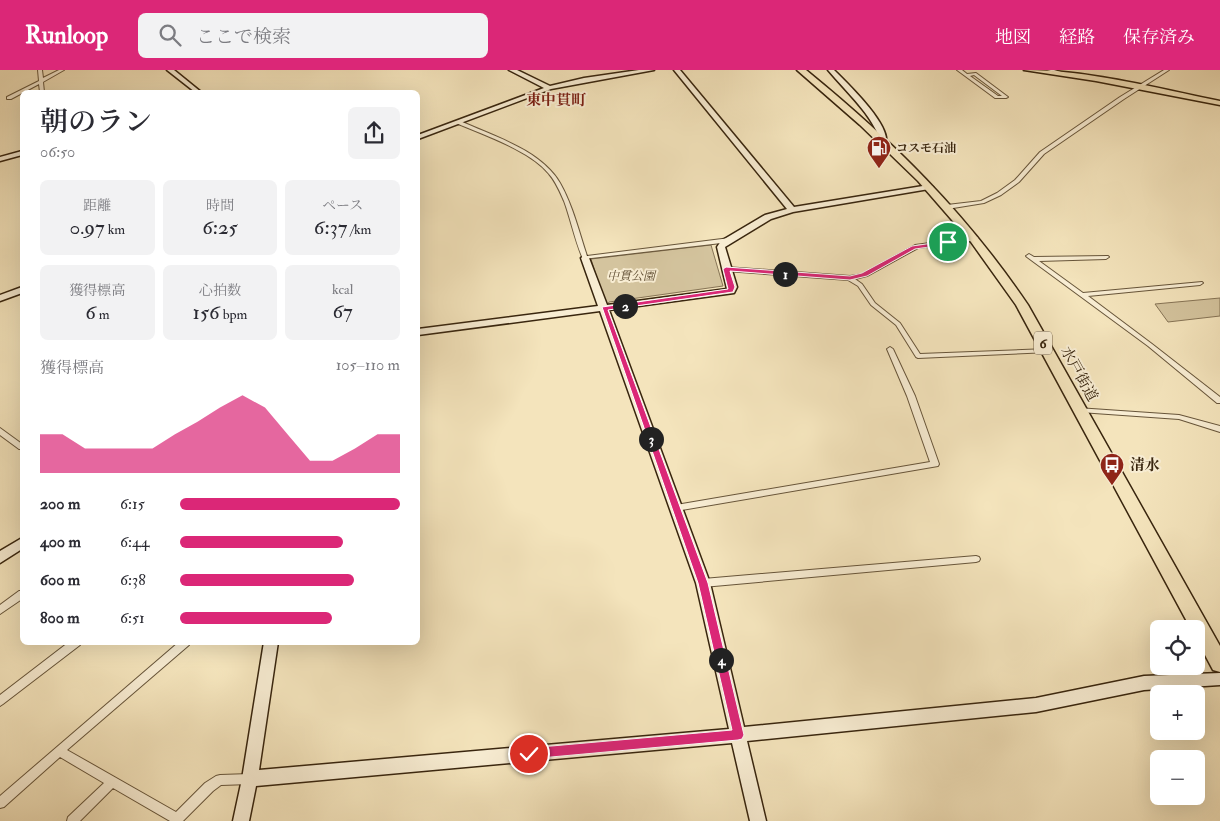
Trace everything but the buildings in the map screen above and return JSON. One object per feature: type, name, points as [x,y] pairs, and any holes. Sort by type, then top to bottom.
[{"type":"highway","name":"水戸街道","points":[[801,70],[884,142],[929,187],[976,240],[1008,283],[1048,351],[1220,664]]},
{"type":"main road","points":[[1027,70],[1067,74],[1220,103]]},
{"type":"street","points":[[42,90],[40,71],[52,70]]},
{"type":"street","points":[[24,90],[62,70]]},
{"type":"street","points":[[170,70],[195,90]]},
{"type":"street","points":[[512,70],[549,88]]},
{"type":"street","points":[[420,136],[549,88],[593,78],[651,70]]},
{"type":"street","points":[[677,70],[792,210]]},
{"type":"street","points":[[831,70],[877,123],[884,134],[884,142]]},
{"type":"street","points":[[959,70],[996,97],[1006,97],[975,74],[966,75]]},
{"type":"street","points":[[1049,70],[1067,74]]},
{"type":"street","points":[[947,207],[982,202],[1000,194],[1017,181],[1042,153],[1167,70]]},
{"type":"street","points":[[9,98],[20,92]]},
{"type":"street","points":[[458,122],[526,154],[550,171],[562,190],[703,583],[758,821]]},
{"type":"street","points":[[0,159],[20,154]]},
{"type":"street","points":[[420,332],[731,291],[732,287],[721,247],[768,218],[792,210],[929,187]]},
{"type":"street","points":[[585,258],[730,240]]},
{"type":"street","points":[[726,269],[850,278],[865,274],[917,246],[976,240]]},
{"type":"street","points":[[1106,257],[1032,258],[1220,400]]},
{"type":"street","points":[[850,278],[860,285],[873,304],[898,324],[918,356],[1048,351]]},
{"type":"street","points":[[1082,295],[1200,283]]},
{"type":"street","points":[[0,298],[20,291]]},
{"type":"street","points":[[676,508],[935,464],[912,396],[890,350]]},
{"type":"street","points":[[1080,410],[1179,417],[1220,430]]},
{"type":"street","points":[[2,436],[20,446]]},
{"type":"street","points":[[0,558],[20,544]]},
{"type":"street","points":[[703,583],[976,559]]},
{"type":"street","points":[[0,610],[20,595]]},
{"type":"street","points":[[0,701],[73,645]]},
{"type":"street","points":[[0,802],[183,645]]},
{"type":"street","points":[[241,821],[250,779],[271,645]]},
{"type":"street","points":[[59,752],[176,820],[220,780],[250,779],[738,735],[1036,705],[1144,683],[1220,679]]},
{"type":"street","points":[[72,821],[112,782]]},
{"type":"green space","name":"中貫公園","points":[[711,245],[723,286],[609,302],[606,307],[591,259]]},
{"type":"green space","points":[[1220,298],[1220,316],[1168,322],[1155,304]]},
{"type":"place","name":"コスモ石油","points":[[879,169]]},
{"type":"place","name":"清水","points":[[1112,486]]},
{"type":"district","name":"東中貫町","points":[[556,100]]},
{"type":"route","points":[[529,754],[738,735],[703,583],[604,308],[731,291],[732,287],[726,269],[840,278],[861,276],[914,247],[924,244],[948,242]]}]
